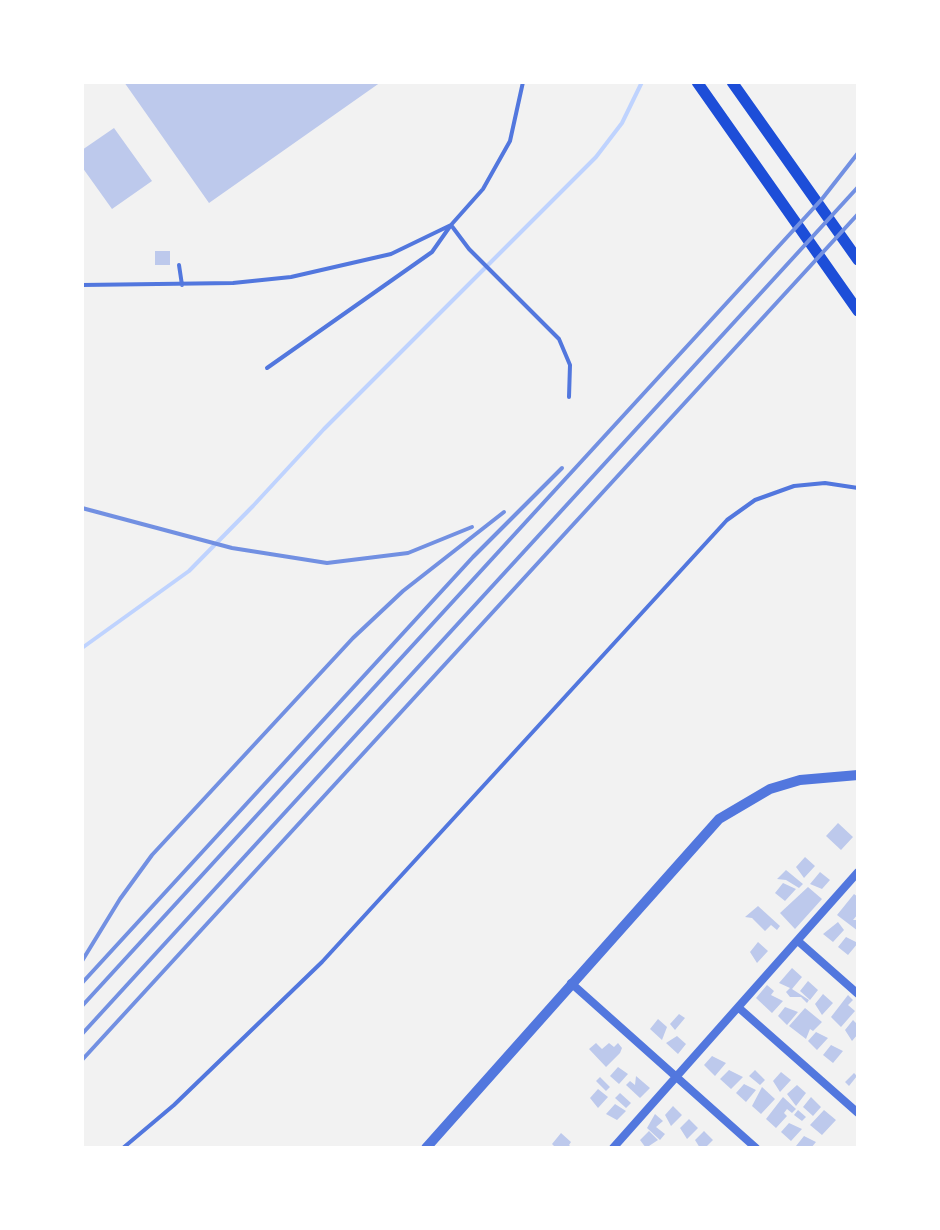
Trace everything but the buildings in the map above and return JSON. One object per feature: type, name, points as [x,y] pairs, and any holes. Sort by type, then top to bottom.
[{"type":"main road","points":[[697,82],[858,311]]},
{"type":"main road","points":[[732,82],[858,260]]},
{"type":"street","points":[[426,1148],[707,830],[729,811],[783,784],[858,775]]},
{"type":"street","points":[[614,1148],[858,872]]},
{"type":"street","points":[[798,941],[858,994]]},
{"type":"street","points":[[571,983],[756,1148]]},
{"type":"street","points":[[739,1008],[858,1113]]},
{"type":"lane","points":[[267,368],[432,252],[483,189],[501,161],[510,141],[523,82]]},
{"type":"lane","points":[[451,225],[469,249],[559,339],[567,352],[569,397]]},
{"type":"lane","points":[[82,285],[233,283],[305,273],[391,254],[451,225]]},
{"type":"lane","points":[[179,265],[182,285]]},
{"type":"lane","points":[[123,1148],[174,1105],[322,962],[727,520],[764,496],[794,486],[825,483],[858,488]]},
{"type":"waterway","points":[[82,648],[189,571],[324,429],[596,157],[622,123],[642,82]]},
{"type":"railway","points":[[82,1006],[822,199],[858,153]]},
{"type":"railway","points":[[82,1034],[858,187]]},
{"type":"railway","points":[[82,1060],[858,214]]},
{"type":"railway","points":[[82,983],[473,557],[562,468]]},
{"type":"railway","points":[[82,508],[232,548],[327,563],[408,553],[472,527]]},
{"type":"railway","points":[[82,961],[120,899],[152,855],[353,638],[403,591],[504,512]]}]
